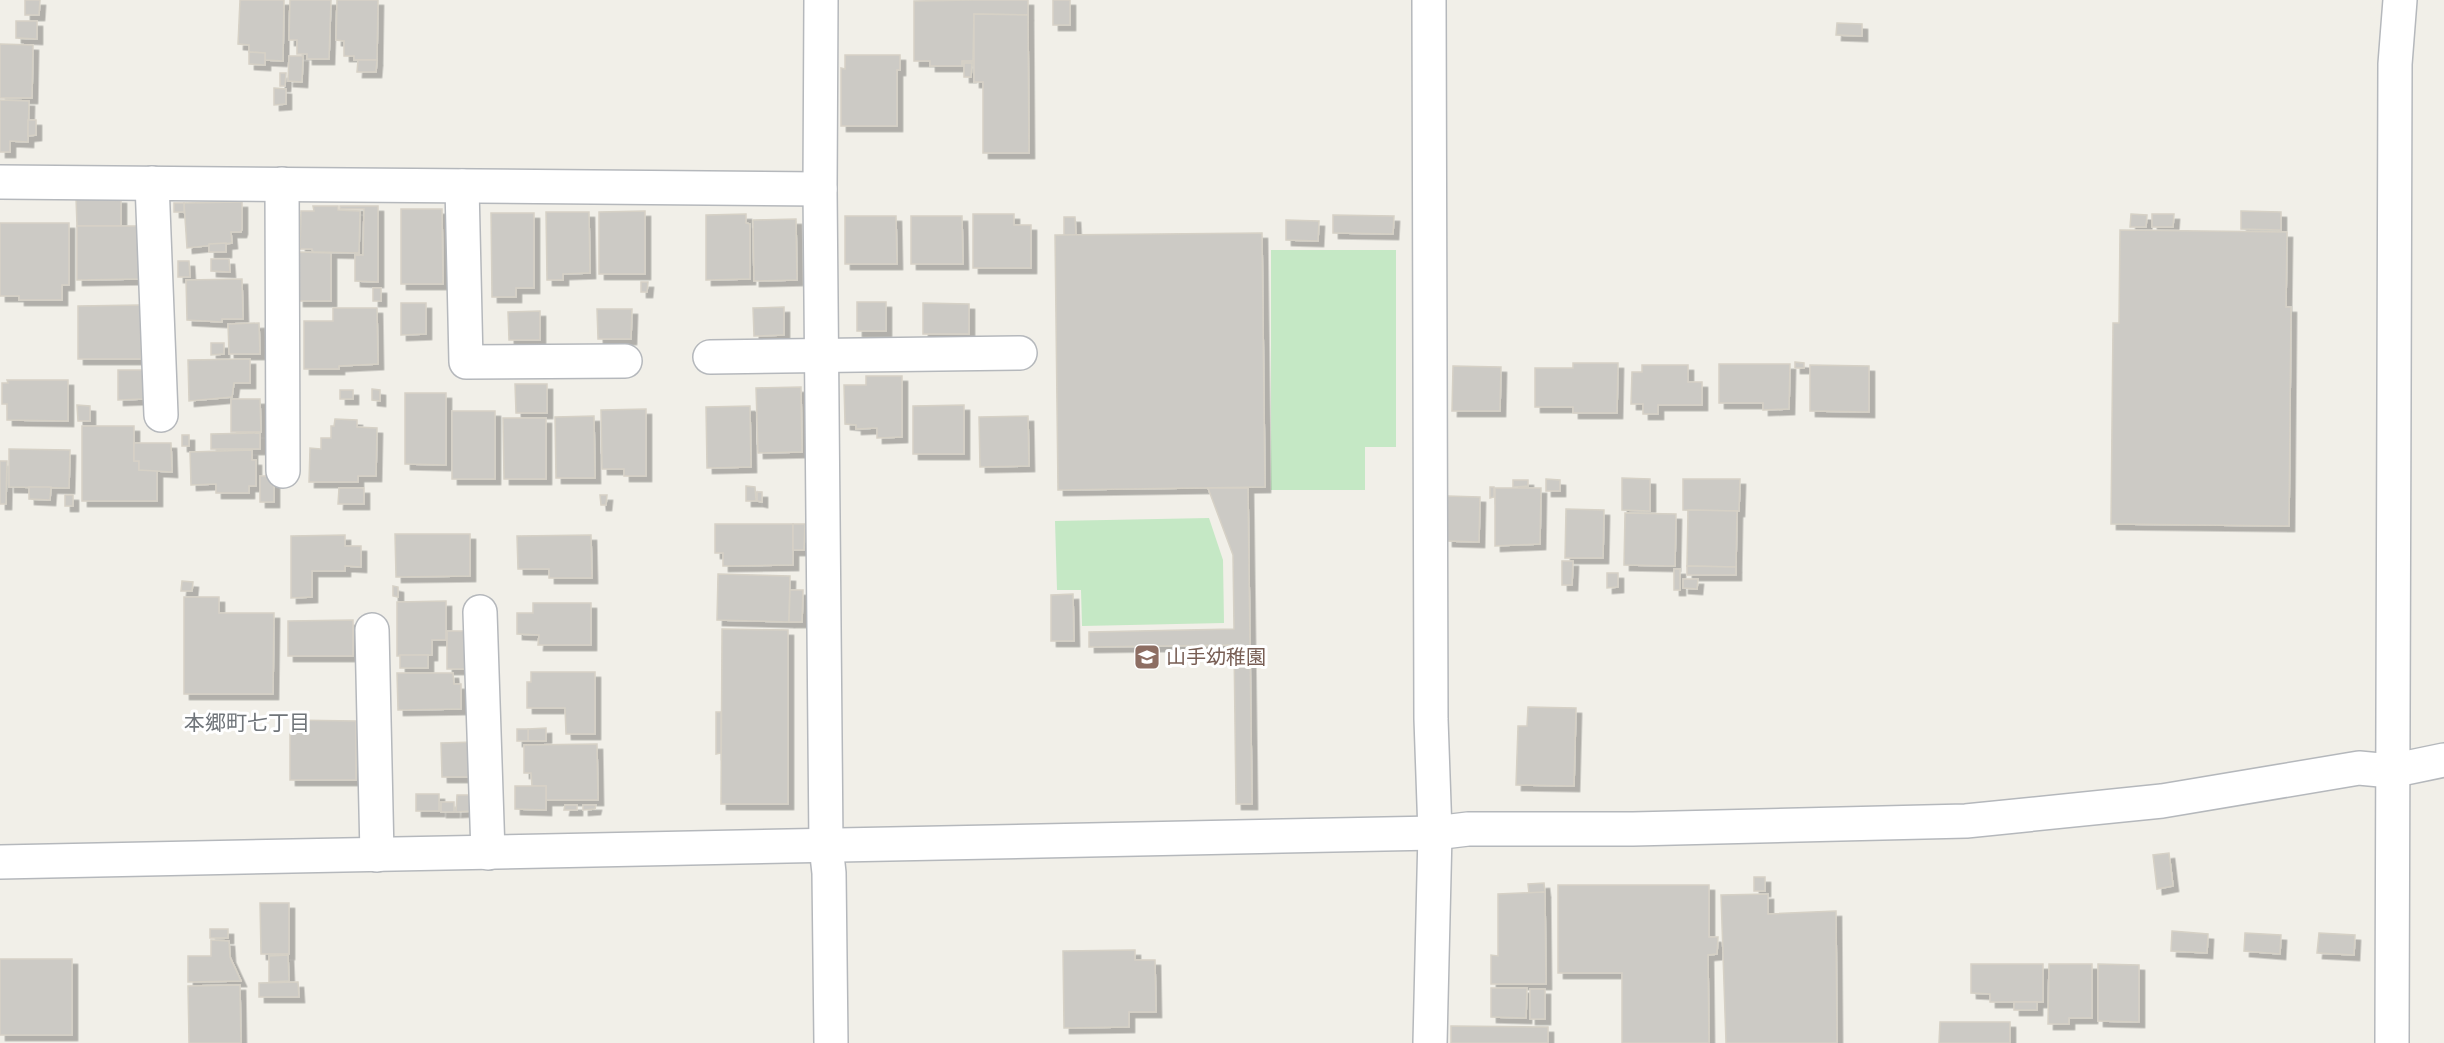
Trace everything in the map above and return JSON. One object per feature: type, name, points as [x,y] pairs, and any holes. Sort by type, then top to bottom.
[{"type":"street","points":[[821,0],[820,189],[826,846],[830,873],[831,1043]]},
{"type":"street","points":[[1429,0],[1431,719],[1435,833],[1430,1043]]},
{"type":"street","points":[[2392,1043],[2391,771],[2395,64],[2400,0]]},
{"type":"street","points":[[0,182],[820,189]]},
{"type":"street","points":[[152,183],[161,414]]},
{"type":"street","points":[[282,184],[283,471]]},
{"type":"street","points":[[462,186],[466,362],[625,361]]},
{"type":"street","points":[[710,357],[1020,353]]},
{"type":"street","points":[[480,612],[488,853]]},
{"type":"street","points":[[372,630],[377,855]]},
{"type":"street","points":[[0,862],[1435,833],[1468,829],[1633,829],[1966,821],[2162,801],[2359,768],[2391,771],[2444,760]]},
{"type":"green space","points":[[1271,250],[1396,250],[1396,447],[1365,447],[1365,490],[1271,490]]},
{"type":"green space","points":[[1209,518],[1223,560],[1224,623],[1082,626],[1081,590],[1057,590],[1055,521]]},
{"type":"building","points":[[25,0],[40,0],[39,15],[25,15]]},
{"type":"building","points":[[240,0],[284,0],[283,61],[265,60],[265,53],[249,52],[249,45],[238,44]]},
{"type":"building","points":[[290,0],[331,0],[329,59],[307,59],[307,54],[297,54],[297,40],[289,40]]},
{"type":"building","points":[[337,0],[378,0],[377,60],[354,60],[354,56],[344,56],[344,41],[336,40]]},
{"type":"building","points":[[1028,0],[1028,15],[974,14],[973,61],[962,61],[962,66],[930,66],[930,61],[914,61],[914,1]]},
{"type":"building","points":[[1053,0],[1070,0],[1070,25],[1053,25]]},
{"type":"building","points":[[974,14],[1028,15],[1029,153],[983,153],[983,82],[974,82]]},
{"type":"building","points":[[16,21],[37,21],[37,39],[16,38]]},
{"type":"building","points":[[1837,23],[1862,24],[1862,36],[1836,35]]},
{"type":"building","points":[[0,44],[33,45],[32,98],[0,98]]},
{"type":"building","points":[[249,52],[265,53],[265,65],[249,64]]},
{"type":"building","points":[[845,55],[900,55],[900,70],[897,70],[897,126],[841,126],[841,68],[845,69]]},
{"type":"building","points":[[289,56],[303,56],[302,82],[288,81]]},
{"type":"building","points":[[358,60],[377,60],[376,72],[357,72]]},
{"type":"building","points":[[964,63],[972,63],[971,77],[964,77]]},
{"type":"building","points":[[280,73],[286,73],[285,86],[280,86]]},
{"type":"building","points":[[274,88],[286,89],[286,104],[274,105]]},
{"type":"building","points":[[0,100],[29,101],[28,142],[10,141],[10,152],[0,152]]},
{"type":"building","points":[[28,120],[36,120],[36,135],[28,136]]},
{"type":"building","points":[[76,198],[121,198],[121,226],[77,226]]},
{"type":"building","points":[[242,202],[242,229],[241,232],[231,232],[232,243],[187,248],[184,203]]},
{"type":"building","points":[[174,203],[184,203],[184,212],[174,212]]},
{"type":"building","points":[[313,206],[338,206],[338,210],[360,211],[359,253],[313,252],[312,249],[300,249],[301,211],[314,211]]},
{"type":"building","points":[[340,206],[378,206],[378,282],[355,281],[355,255],[363,255],[364,209],[340,209]]},
{"type":"building","points":[[401,209],[442,209],[443,284],[401,284]]},
{"type":"building","points":[[645,211],[645,274],[599,274],[599,212]]},
{"type":"building","points":[[2241,211],[2281,212],[2281,230],[2241,229]]},
{"type":"building","points":[[546,212],[589,212],[590,273],[563,274],[563,280],[547,280]]},
{"type":"building","points":[[491,213],[534,213],[534,288],[516,288],[516,297],[492,297]]},
{"type":"building","points":[[746,214],[746,223],[750,224],[750,279],[706,280],[706,215]]},
{"type":"building","points":[[973,214],[1014,214],[1014,225],[1031,225],[1031,268],[973,268]]},
{"type":"building","points":[[2131,214],[2147,215],[2146,227],[2130,227]]},
{"type":"building","points":[[2152,214],[2174,214],[2173,227],[2152,227]]},
{"type":"building","points":[[1333,215],[1394,216],[1393,234],[1333,233]]},
{"type":"building","points":[[845,216],[896,216],[897,264],[845,264]]},
{"type":"building","points":[[911,216],[962,216],[963,264],[911,264]]},
{"type":"building","points":[[1064,217],[1075,217],[1076,235],[1064,236]]},
{"type":"building","points":[[796,219],[797,280],[754,281],[753,220]]},
{"type":"building","points":[[1286,220],[1319,221],[1318,241],[1286,240]]},
{"type":"building","points":[[0,223],[69,223],[69,285],[62,285],[62,300],[19,300],[19,296],[0,296]]},
{"type":"building","points":[[77,226],[140,226],[141,279],[77,280]]},
{"type":"building","points":[[2120,230],[2287,232],[2286,307],[2291,307],[2289,526],[2111,524],[2113,323],[2119,323]]},
{"type":"building","points":[[1262,233],[1265,487],[1058,490],[1055,235]]},
{"type":"building","points":[[226,243],[226,252],[209,252],[209,244]]},
{"type":"building","points":[[298,252],[331,253],[331,301],[298,301]]},
{"type":"building","points":[[211,259],[229,259],[230,272],[211,271]]},
{"type":"building","points":[[178,261],[189,261],[190,277],[178,277]]},
{"type":"building","points":[[242,279],[243,319],[222,319],[222,322],[187,320],[186,280]]},
{"type":"building","points":[[641,282],[648,282],[647,292],[641,292]]},
{"type":"building","points":[[373,288],[381,288],[381,301],[373,301]]},
{"type":"building","points":[[857,302],[886,302],[886,331],[857,331]]},
{"type":"building","points":[[401,303],[426,303],[426,334],[401,335]]},
{"type":"building","points":[[923,303],[969,304],[969,334],[923,334]]},
{"type":"building","points":[[140,305],[141,359],[78,359],[78,306]]},
{"type":"building","points":[[784,307],[784,335],[754,336],[753,308]]},
{"type":"building","points":[[333,308],[377,308],[378,364],[339,366],[339,369],[304,369],[304,321],[333,321]]},
{"type":"building","points":[[597,309],[632,309],[631,339],[598,339]]},
{"type":"building","points":[[540,311],[540,340],[509,340],[508,312]]},
{"type":"building","points":[[259,323],[260,354],[229,354],[228,324]]},
{"type":"building","points":[[211,343],[224,343],[224,354],[211,355]]},
{"type":"building","points":[[250,359],[250,383],[234,383],[232,397],[189,401],[188,360]]},
{"type":"building","points":[[1795,362],[1804,363],[1804,368],[1795,368]]},
{"type":"building","points":[[1573,363],[1618,363],[1617,413],[1573,413],[1573,407],[1535,407],[1535,368],[1573,368]]},
{"type":"building","points":[[1719,364],[1790,364],[1789,409],[1763,410],[1763,403],[1719,403]]},
{"type":"building","points":[[1642,365],[1688,365],[1688,382],[1702,382],[1702,405],[1658,405],[1658,414],[1643,414],[1643,404],[1631,404],[1632,372],[1642,372]]},
{"type":"building","points":[[1810,365],[1869,366],[1869,412],[1810,411]]},
{"type":"building","points":[[1453,366],[1501,367],[1500,411],[1452,411]]},
{"type":"building","points":[[118,370],[144,370],[144,399],[118,400]]},
{"type":"building","points":[[866,376],[902,376],[902,437],[877,438],[877,428],[856,429],[856,425],[845,424],[844,385],[866,385]]},
{"type":"building","points":[[7,380],[68,380],[68,421],[7,420],[7,404],[2,404],[2,383],[8,383]]},
{"type":"building","points":[[515,384],[547,384],[547,413],[516,413]]},
{"type":"building","points":[[801,387],[802,452],[758,453],[756,388]]},
{"type":"building","points":[[372,389],[380,390],[380,401],[372,400]]},
{"type":"building","points":[[340,390],[353,390],[353,399],[340,399]]},
{"type":"building","points":[[405,393],[446,393],[446,465],[405,464]]},
{"type":"building","points":[[231,399],[260,399],[261,432],[231,432]]},
{"type":"building","points":[[77,405],[90,406],[90,421],[78,421]]},
{"type":"building","points":[[964,405],[964,454],[913,454],[913,406]]},
{"type":"building","points":[[750,406],[751,467],[707,468],[706,407]]},
{"type":"building","points":[[646,409],[646,476],[624,476],[624,469],[602,469],[601,410]]},
{"type":"building","points":[[452,411],[495,411],[495,479],[452,479]]},
{"type":"building","points":[[594,416],[595,478],[556,478],[555,417]]},
{"type":"building","points":[[1028,416],[1029,466],[980,467],[979,417]]},
{"type":"building","points":[[503,418],[546,418],[546,479],[504,479]]},
{"type":"building","points":[[335,419],[357,420],[357,427],[377,428],[376,476],[358,476],[358,482],[309,482],[310,448],[321,449],[321,438],[331,438],[331,426],[334,426]]},
{"type":"building","points":[[82,426],[134,426],[134,461],[139,461],[139,470],[157,470],[157,501],[82,501]]},
{"type":"building","points":[[260,433],[260,449],[211,449],[211,434]]},
{"type":"building","points":[[182,435],[189,435],[189,446],[182,446]]},
{"type":"building","points":[[134,443],[171,443],[172,472],[139,470],[139,461],[134,461]]},
{"type":"building","points":[[9,449],[70,450],[69,488],[9,487]]},
{"type":"building","points":[[252,450],[252,460],[256,460],[256,486],[249,486],[249,493],[216,493],[216,484],[191,485],[190,452]]},
{"type":"building","points":[[0,461],[7,461],[6,504],[0,504]]},
{"type":"building","points":[[260,476],[274,476],[274,502],[260,502]]},
{"type":"building","points":[[1622,478],[1650,479],[1650,511],[1622,510]]},
{"type":"building","points":[[1546,479],[1560,480],[1560,491],[1546,491]]},
{"type":"building","points":[[1683,479],[1740,479],[1739,511],[1683,510]]},
{"type":"building","points":[[1513,480],[1528,480],[1528,486],[1513,487]]},
{"type":"building","points":[[746,486],[755,487],[756,501],[746,501]]},
{"type":"building","points":[[29,487],[51,487],[50,500],[29,499]]},
{"type":"building","points":[[1490,487],[1494,487],[1494,497],[1490,498]]},
{"type":"building","points":[[339,488],[364,488],[364,504],[338,504]]},
{"type":"building","points":[[1208,488],[1248,488],[1252,804],[1236,804],[1234,645],[1089,647],[1089,632],[1234,629],[1233,555]]},
{"type":"building","points":[[1495,488],[1541,488],[1540,544],[1495,546]]},
{"type":"building","points":[[757,492],[762,492],[762,502],[757,501]]},
{"type":"building","points":[[65,495],[73,495],[73,506],[65,506]]},
{"type":"building","points":[[600,495],[607,495],[606,505],[601,505]]},
{"type":"building","points":[[1447,496],[1480,497],[1479,542],[1447,541]]},
{"type":"building","points":[[1566,509],[1604,510],[1603,558],[1565,558]]},
{"type":"building","points":[[1688,510],[1737,511],[1736,567],[1687,566]]},
{"type":"building","points":[[1625,513],[1676,514],[1675,566],[1624,565]]},
{"type":"building","points":[[715,524],[793,524],[793,565],[723,566],[723,553],[715,553]]},
{"type":"building","points":[[793,524],[805,524],[804,550],[793,550]]},
{"type":"building","points":[[395,534],[470,534],[470,576],[396,577]]},
{"type":"building","points":[[345,535],[345,546],[361,546],[361,567],[345,566],[345,571],[312,571],[312,597],[291,598],[291,536]]},
{"type":"building","points":[[591,535],[592,578],[549,578],[549,569],[518,569],[517,536]]},
{"type":"building","points":[[1562,561],[1573,561],[1572,585],[1562,585]]},
{"type":"building","points":[[1687,566],[1736,567],[1736,575],[1687,575]]},
{"type":"building","points":[[1674,569],[1680,569],[1680,590],[1674,590]]},
{"type":"building","points":[[1607,573],[1618,573],[1618,587],[1607,588]]},
{"type":"building","points":[[718,574],[790,576],[789,622],[717,620]]},
{"type":"building","points":[[1683,579],[1698,579],[1697,589],[1683,588]]},
{"type":"building","points":[[182,581],[193,582],[192,591],[181,591]]},
{"type":"building","points":[[393,586],[398,587],[398,597],[393,596]]},
{"type":"building","points":[[790,590],[803,590],[802,622],[789,622]]},
{"type":"building","points":[[1073,594],[1074,641],[1051,641],[1051,595]]},
{"type":"building","points":[[184,597],[219,597],[219,613],[274,613],[273,694],[184,694]]},
{"type":"building","points":[[446,601],[446,640],[432,640],[432,655],[397,656],[397,602]]},
{"type":"building","points":[[533,603],[591,603],[591,645],[538,645],[539,635],[517,634],[517,613],[533,613]]},
{"type":"building","points":[[353,620],[353,656],[288,656],[288,621]]},
{"type":"building","points":[[722,629],[788,630],[788,804],[721,804]]},
{"type":"building","points":[[447,631],[473,631],[473,669],[447,669]]},
{"type":"building","points":[[400,655],[428,655],[428,668],[400,668]]},
{"type":"building","points":[[531,672],[595,672],[595,734],[566,734],[565,708],[527,708],[527,682],[531,682]]},
{"type":"building","points":[[397,673],[453,673],[454,684],[461,684],[461,709],[398,710]]},
{"type":"building","points":[[1528,707],[1576,708],[1574,786],[1516,785],[1518,726],[1527,726]]},
{"type":"building","points":[[716,712],[721,712],[721,753],[716,754]]},
{"type":"building","points":[[290,720],[356,721],[356,780],[290,780]]},
{"type":"building","points":[[546,728],[546,741],[528,741],[528,729]]},
{"type":"building","points":[[517,729],[528,729],[528,741],[517,741]]},
{"type":"building","points":[[474,742],[474,777],[442,777],[441,743]]},
{"type":"building","points":[[597,744],[598,800],[546,800],[546,786],[532,786],[531,773],[524,773],[524,745]]},
{"type":"building","points":[[515,786],[546,786],[546,810],[515,809]]},
{"type":"building","points":[[416,794],[439,794],[439,811],[416,811]]},
{"type":"building","points":[[457,795],[472,795],[473,811],[456,812]]},
{"type":"building","points":[[441,802],[454,802],[454,812],[441,812]]},
{"type":"building","points":[[565,805],[577,805],[577,810],[564,810]]},
{"type":"building","points":[[583,805],[596,805],[595,809],[583,810]]},
{"type":"building","points":[[2169,853],[2173,886],[2157,889],[2153,855]]},
{"type":"building","points":[[1754,877],[1765,877],[1765,891],[1754,891]]},
{"type":"building","points":[[1544,883],[1545,892],[1529,894],[1528,884]]},
{"type":"building","points":[[1558,885],[1709,885],[1709,937],[1718,937],[1717,954],[1708,955],[1709,1043],[1622,1043],[1622,973],[1558,973]]},
{"type":"building","points":[[1545,892],[1546,984],[1491,984],[1491,955],[1498,956],[1498,894]]},
{"type":"building","points":[[1768,894],[1768,914],[1836,911],[1837,1043],[1726,1043],[1721,895]]},
{"type":"building","points":[[260,903],[289,903],[289,954],[261,954]]},
{"type":"building","points":[[210,929],[228,929],[228,938],[210,938]]},
{"type":"building","points":[[2172,931],[2208,934],[2207,953],[2171,951]]},
{"type":"building","points":[[2245,933],[2281,935],[2280,954],[2244,951]]},
{"type":"building","points":[[2319,933],[2355,935],[2354,955],[2317,953]]},
{"type":"building","points":[[211,940],[229,941],[230,957],[241,981],[188,982],[188,956],[211,956]]},
{"type":"building","points":[[1135,950],[1135,960],[1155,960],[1156,1012],[1129,1012],[1129,1027],[1064,1028],[1063,951]]},
{"type":"building","points":[[288,955],[289,981],[269,982],[269,956]]},
{"type":"building","points":[[0,959],[72,959],[72,1035],[0,1035]]},
{"type":"building","points":[[1971,964],[2043,964],[2043,1002],[1990,1002],[1990,994],[1971,993]]},
{"type":"building","points":[[2049,964],[2092,964],[2092,1018],[2069,1018],[2069,1024],[2048,1024]]},
{"type":"building","points":[[2098,964],[2139,965],[2139,1022],[2098,1021]]},
{"type":"building","points":[[298,982],[299,997],[259,997],[259,983]]},
{"type":"building","points":[[240,985],[241,1043],[189,1043],[188,986]]},
{"type":"building","points":[[1491,988],[1527,988],[1526,1018],[1491,1017]]},
{"type":"building","points":[[1530,989],[1545,989],[1545,1019],[1530,1019]]},
{"type":"building","points":[[2014,1002],[2037,1002],[2037,1010],[2014,1010]]},
{"type":"building","points":[[1940,1022],[2010,1022],[2010,1043],[1939,1043]]},
{"type":"building","points":[[1451,1026],[1548,1027],[1548,1043],[1451,1043]]},
{"type":"place","name":"山手幼稚園","points":[[1147,657]]},
{"type":"district","name":"本郷町七丁目","points":[[247,723]]}]
